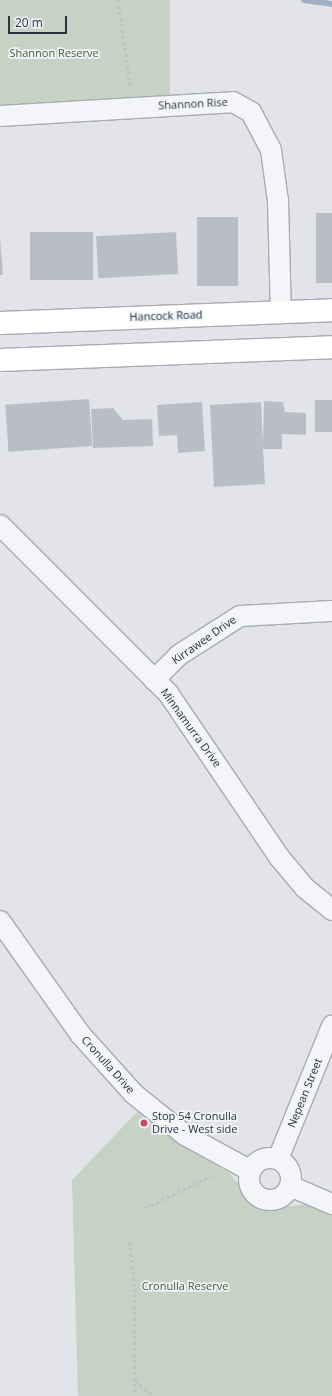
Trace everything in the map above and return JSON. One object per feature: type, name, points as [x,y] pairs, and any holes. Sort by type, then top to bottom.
[{"type":"main road","name":"Hancock Road","points":[[0,323],[332,310]]},
{"type":"main road","points":[[0,360],[332,347]]},
{"type":"street","name":"Shannon Rise","points":[[0,116],[232,102],[251,112],[271,150],[278,201],[281,312]]},
{"type":"street","name":"Minnamurra Drive","points":[[0,525],[154,680],[188,720],[292,874],[332,910]]},
{"type":"street","name":"Kirrawee Drive","points":[[154,680],[179,655],[240,616],[332,611]]},
{"type":"street","name":"Cronulla Drive","points":[[3,930],[109,1069],[160,1118],[225,1158],[251,1171]]},
{"type":"street","name":"Nepean Street","points":[[278,1159],[332,1026]]},
{"type":"street","points":[[278,1159],[287,1166],[290,1186],[284,1195],[274,1200],[263,1199],[254,1192],[249,1182],[251,1171],[258,1162],[278,1159]]},
{"type":"street","points":[[290,1186],[332,1204]]},
{"type":"path","points":[[118,0],[134,108]]},
{"type":"path","points":[[145,1208],[217,1172],[225,1158]]},
{"type":"path","points":[[130,1242],[135,1294],[135,1396]]},
{"type":"path","points":[[135,1380],[154,1396]]},
{"type":"green space","name":"Shannon Reserve","points":[[0,0],[170,0],[170,108],[0,108]]},
{"type":"green space","name":"Cronulla Reserve","points":[[138,1111],[175,1140],[229,1173],[256,1203],[273,1208],[308,1204],[332,1212],[332,1396],[78,1396],[72,1180]]},
{"type":"building","points":[[316,213],[332,213],[332,283],[316,283]]},
{"type":"building","points":[[197,217],[238,217],[238,286],[197,286]]},
{"type":"building","points":[[30,232],[93,232],[93,280],[30,280]]},
{"type":"building","points":[[176,232],[178,274],[98,278],[96,236]]},
{"type":"building","points":[[0,237],[3,275],[0,275]]},
{"type":"building","points":[[89,399],[92,446],[8,452],[5,405]]},
{"type":"building","points":[[315,400],[332,400],[332,432],[315,432]]},
{"type":"building","points":[[264,401],[283,402],[285,412],[306,413],[306,435],[282,434],[282,449],[263,449],[265,484],[214,487],[210,405],[261,402],[263,444]]},
{"type":"building","points":[[202,402],[205,451],[178,453],[177,435],[159,436],[157,405]]},
{"type":"building","points":[[113,408],[123,420],[152,419],[153,446],[93,448],[91,409]]},
{"type":"waterway","points":[[304,0],[332,4]]},
{"type":"place","name":"Stop 54 Cronulla Drive - West side","points":[[144,1123]]}]
